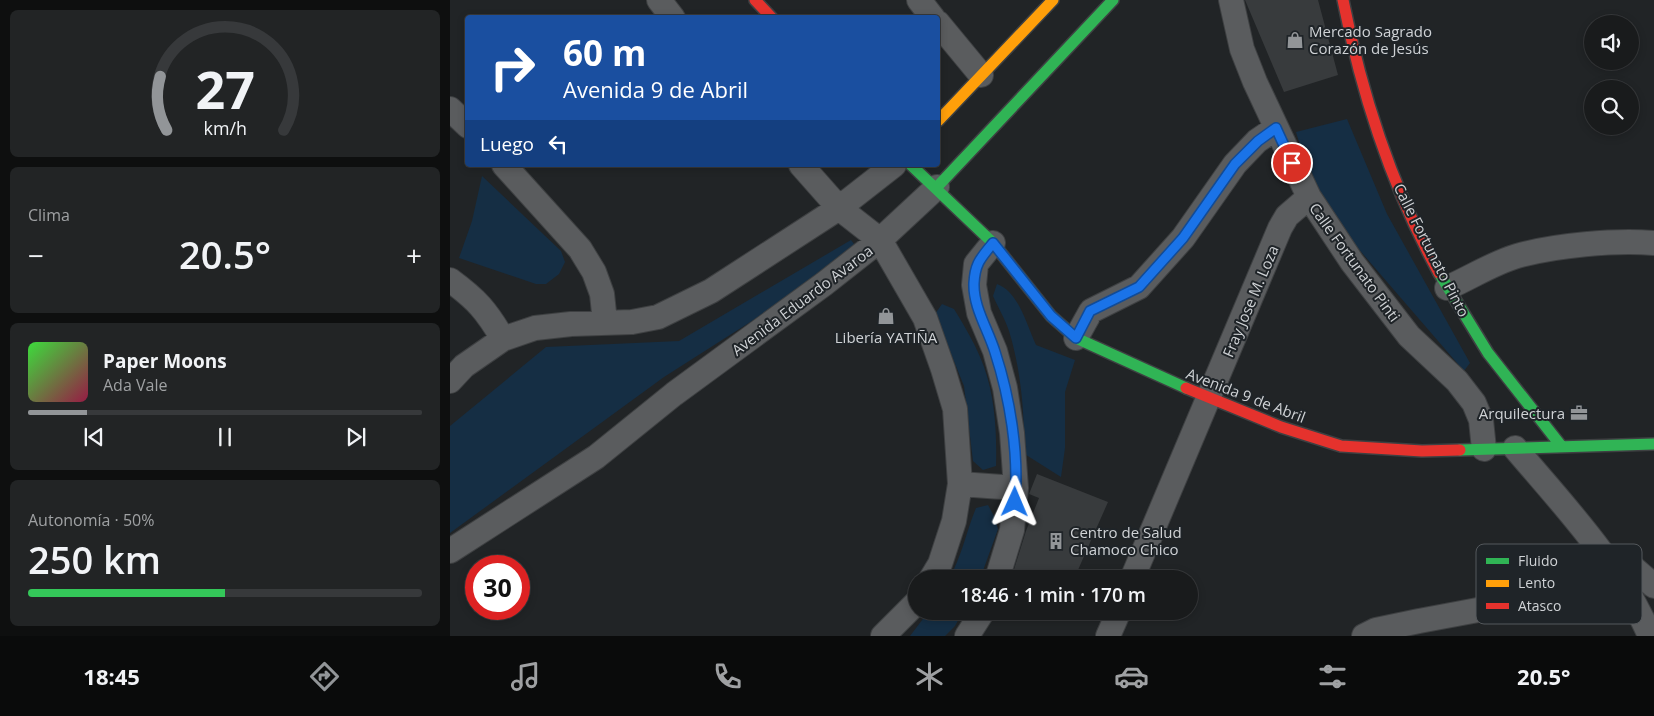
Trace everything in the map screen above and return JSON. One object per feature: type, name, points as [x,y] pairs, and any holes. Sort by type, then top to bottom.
[{"type":"main road","points":[[755,0],[769,15]]},
{"type":"main road","points":[[940,119],[1053,0]]},
{"type":"main road","name":"Avenida Eduardo Avaroa","points":[[936,187],[1113,0]]},
{"type":"main road","name":"Calle Fortunato Pinto","points":[[1343,0],[1347,26],[1372,117],[1405,204],[1447,288],[1479,340],[1514,390],[1562,446]]},
{"type":"main road","name":"Avenida 9 de Abril","points":[[913,167],[993,243],[1051,316],[1076,338],[1154,375],[1281,427],[1341,446],[1422,451],[1654,444]]},
{"type":"street","points":[[659,0],[671,15]]},
{"type":"street","points":[[919,0],[931,15]]},
{"type":"street","name":"Calle Fortunato Pinti","points":[[1231,0],[1242,49],[1276,128],[1309,197],[1352,262],[1409,336],[1457,381],[1474,404],[1481,420],[1484,449]]},
{"type":"street","points":[[940,25],[981,75]]},
{"type":"street","points":[[450,109],[465,123]]},
{"type":"street","points":[[1076,338],[1090,311],[1139,287],[1183,238],[1235,164],[1258,141],[1276,128]]},
{"type":"street","points":[[506,167],[580,249],[594,272],[602,294],[605,322]]},
{"type":"street","points":[[803,167],[839,208],[880,240],[925,318],[944,369],[955,408],[960,484],[954,520],[936,570]]},
{"type":"street","points":[[450,381],[464,366],[503,339],[535,328],[605,322],[632,322],[658,317],[711,291],[839,208],[891,167]]},
{"type":"street","name":"Avenida Eduardo Avaroa","points":[[450,551],[596,457],[674,394],[824,284],[880,240],[936,187]]},
{"type":"street","name":"Fray Jose M. Loza","points":[[1136,570],[1280,228],[1287,216],[1309,197]]},
{"type":"street","points":[[993,243],[976,264],[974,285],[979,313],[994,351],[1005,388],[1012,433],[1016,488],[1012,530],[1000,570]]},
{"type":"street","points":[[1447,288],[1516,256],[1578,245],[1654,243]]},
{"type":"street","points":[[450,280],[471,296],[487,312],[503,339]]},
{"type":"street","points":[[1514,448],[1594,544]]},
{"type":"street","points":[[960,484],[1016,488]]},
{"type":"street","points":[[1642,576],[1654,586]]},
{"type":"street","points":[[1364,636],[1376,630],[1476,610]]},
{"type":"street","points":[[883,636],[908,611]]},
{"type":"street","points":[[1642,617],[1650,636]]},
{"type":"street","points":[[967,636],[977,620]]},
{"type":"street","points":[[1108,636],[1114,620]]},
{"type":"shaded area","points":[[1347,119],[1387,214],[1470,363],[1464,371],[1337,224],[1308,172],[1296,132]]},
{"type":"shaded area","points":[[482,176],[561,251],[565,262],[559,274],[546,284],[536,284],[459,258],[472,221]]},
{"type":"shaded area","points":[[851,240],[860,252],[664,377],[450,533],[450,426],[546,347],[679,341]]},
{"type":"shaded area","points":[[997,284],[1005,288],[1017,302],[1036,345],[1075,360],[1065,392],[1065,448],[1061,477],[1023,453],[1024,424],[1019,375],[1009,331],[993,296]]},
{"type":"shaded area","points":[[942,304],[954,309],[966,330],[981,360],[991,391],[996,441],[996,466],[983,470],[973,461],[964,386],[935,314]]},
{"type":"shaded area","points":[[988,505],[998,529],[983,570],[953,570],[957,562],[976,508]]},
{"type":"shaded area","points":[[922,620],[958,620],[945,636],[910,636]]},
{"type":"building","name":"Mercado Sagrado Corazón de Jesús","points":[[1245,0],[1318,0],[1338,75],[1284,92]]},
{"type":"building","name":"Centro de Salud Chamoco Chico","points":[[1037,474],[1108,502],[1078,570],[1014,570],[1039,498],[1029,494]]},
{"type":"traffic: fast","points":[[937,187],[1113,0]]},
{"type":"traffic: fast","points":[[913,167],[993,243],[1051,316],[1076,338],[1186,388]]},
{"type":"traffic: fast","points":[[1439,273],[1488,353],[1562,447]]},
{"type":"traffic: fast","points":[[1460,450],[1654,444]]},
{"type":"traffic: slow","points":[[940,119],[1053,0]]},
{"type":"traffic: jam","points":[[755,0],[769,15]]},
{"type":"traffic: jam","points":[[1343,0],[1359,71],[1380,141],[1407,208],[1439,273]]},
{"type":"traffic: jam","points":[[1186,388],[1281,427],[1341,446],[1422,451],[1460,450]]},
{"type":"place","name":"Mercado Sagrado Corazón de Jesús","points":[[1295,40]]},
{"type":"place","name":"Libería YATIÑA","points":[[886,316]]},
{"type":"place","name":"Arquilectura","points":[[1579,413]]},
{"type":"place","name":"Centro de Salud Chamoco Chico","points":[[1056,541]]},
{"type":"route","points":[[1015,502],[1016,488],[1012,433],[1005,388],[994,351],[979,313],[974,285],[976,264],[993,243],[1051,316],[1076,338],[1090,311],[1139,287],[1183,238],[1235,164],[1267,132],[1276,128],[1292,163]]}]
